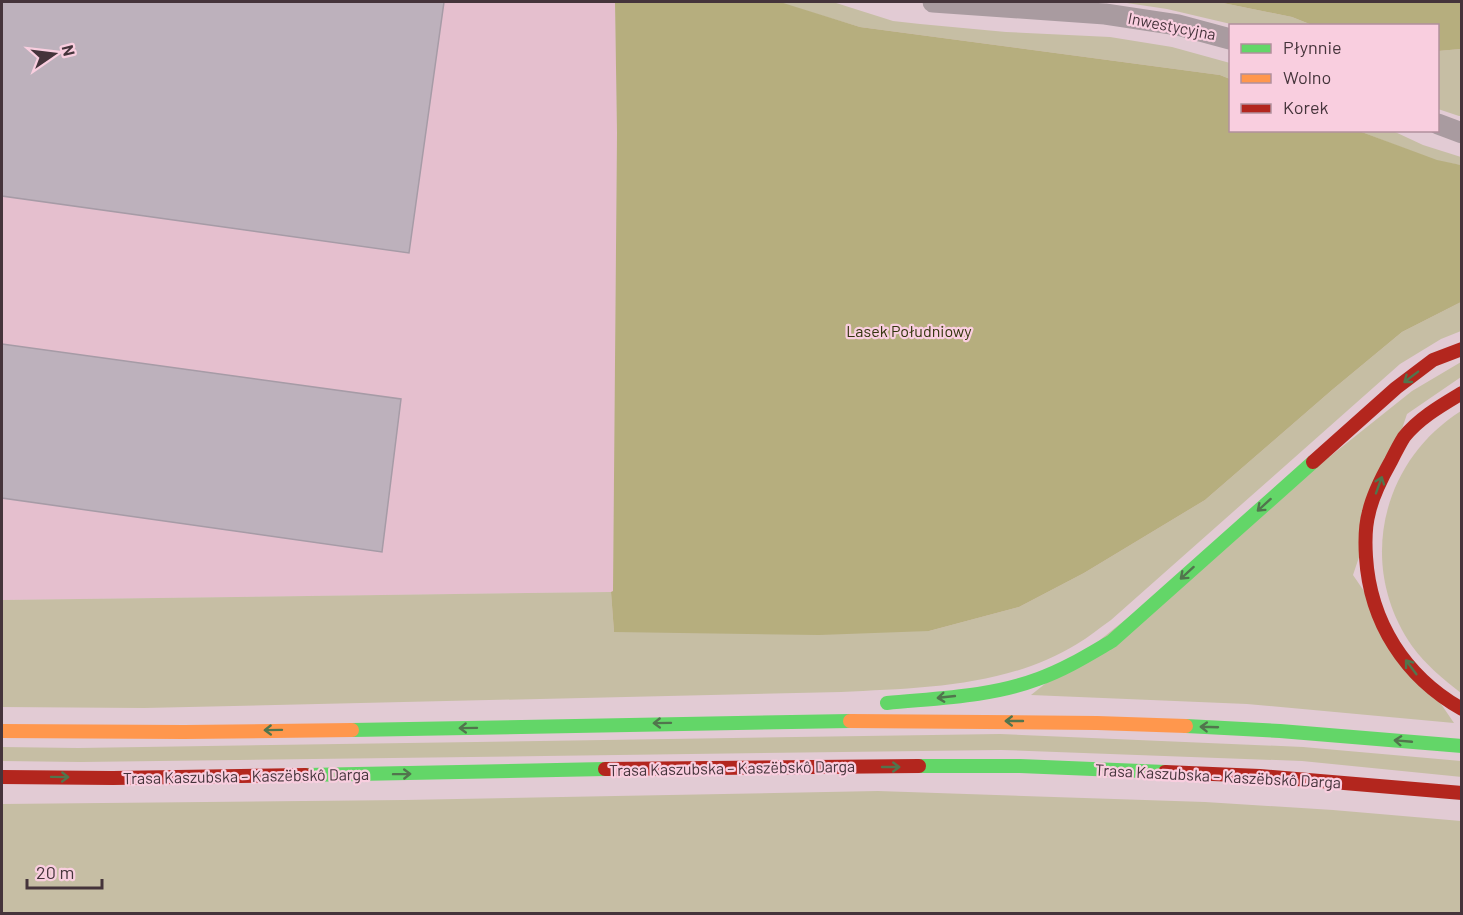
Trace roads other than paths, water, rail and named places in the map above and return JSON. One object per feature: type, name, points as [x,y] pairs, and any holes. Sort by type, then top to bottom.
[{"type":"highway","points":[[876,704],[995,691],[1026,684],[1061,670],[1112,641],[1396,388],[1434,360],[1461,349]]},
{"type":"highway","points":[[1461,393],[1431,411],[1406,435],[1382,476],[1367,519],[1368,578],[1376,613],[1395,645],[1421,680],[1461,709]]},
{"type":"highway","points":[[721,722],[852,707]]},
{"type":"highway","points":[[2,731],[109,733],[721,722],[1042,722],[1263,729],[1461,746]]},
{"type":"highway","name":"Trasa Kaszubska – Kaszëbskô Darga","points":[[2,777],[113,778],[725,767],[1020,766],[1260,776],[1461,793]]},
{"type":"street","name":"Inwestycyjna","points":[[933,2],[1105,14],[1178,25],[1229,39]]},
{"type":"street","points":[[1439,125],[1461,133]]},
{"type":"park label","name":"Lasek Południowy","points":[[909,331]]}]
